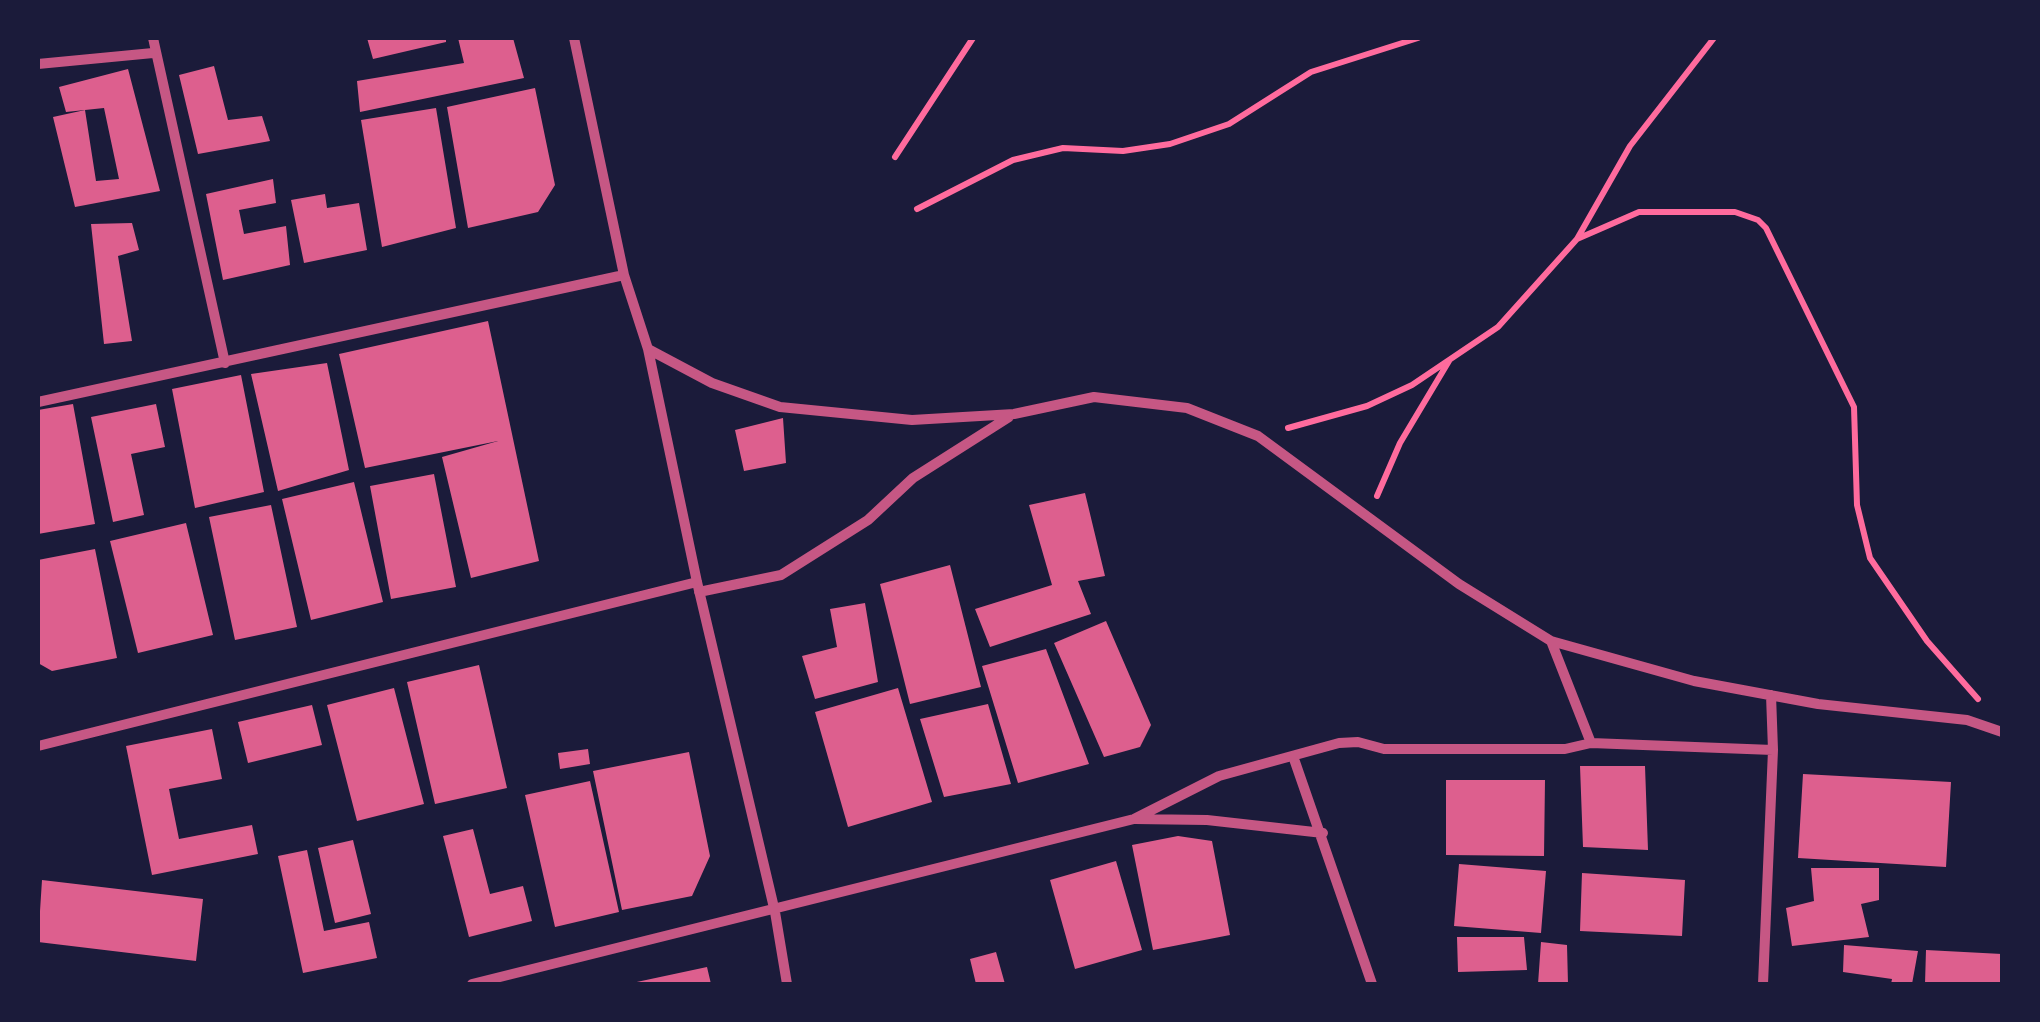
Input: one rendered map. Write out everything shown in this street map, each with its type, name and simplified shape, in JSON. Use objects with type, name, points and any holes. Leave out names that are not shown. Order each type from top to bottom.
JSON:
[{"type":"street","points":[[153,38],[225,363]]},
{"type":"street","points":[[574,38],[624,274],[648,349],[788,984]]},
{"type":"street","points":[[38,64],[154,53]]},
{"type":"street","points":[[38,402],[624,274]]},
{"type":"street","points":[[648,349],[712,383],[780,407],[912,420],[1014,414],[1094,397],[1124,397],[1187,408],[1258,436],[1459,584],[1551,641],[1694,681],[1771,696],[1967,720],[2002,732]]},
{"type":"street","points":[[38,746],[698,587],[781,575],[868,520],[913,478],[1014,414]]},
{"type":"street","points":[[1551,641],[1592,743]]},
{"type":"street","points":[[1763,984],[1774,750],[1771,696]]},
{"type":"street","points":[[472,984],[775,912],[1134,819],[1195,785],[1251,764],[1347,742],[1384,750],[1565,749],[1592,743],[1774,750]]},
{"type":"street","points":[[1293,756],[1323,833],[1372,984]]},
{"type":"street","points":[[1134,819],[1207,820],[1323,833]]},
{"type":"path","points":[[895,157],[973,38]]},
{"type":"path","points":[[917,209],[1013,160],[1064,148],[1123,151],[1170,144],[1229,124],[1311,72],[1418,38]]},
{"type":"path","points":[[1258,436],[1367,406],[1412,385],[1498,327],[1577,239],[1630,146],[1714,38]]},
{"type":"path","points":[[1577,239],[1639,212],[1735,212],[1758,220],[1766,228],[1854,407],[1857,506],[1870,558],[1910,619],[2002,732]]},
{"type":"path","points":[[1368,515],[1400,443],[1450,360]]},
{"type":"building","points":[[367,38],[446,38],[446,42],[373,59]]},
{"type":"building","points":[[458,38],[513,38],[524,78],[360,112],[357,81],[464,63]]},
{"type":"building","points":[[214,66],[228,120],[262,116],[270,141],[198,154],[179,75]]},
{"type":"building","points":[[128,69],[160,191],[75,207],[53,117],[85,110],[66,112],[59,87]],"holes":[[[104,108],[119,179],[96,181],[85,110]]]},
{"type":"building","points":[[535,88],[555,185],[538,212],[468,228],[447,107]]},
{"type":"building","points":[[436,108],[456,228],[382,247],[361,120]]},
{"type":"building","points":[[273,179],[276,203],[239,210],[244,234],[286,226],[290,265],[223,280],[206,194]]},
{"type":"building","points":[[325,194],[327,208],[359,203],[367,250],[304,263],[291,200]]},
{"type":"building","points":[[132,223],[139,250],[118,256],[132,341],[104,344],[91,224]]},
{"type":"building","points":[[488,321],[539,561],[471,578],[442,457],[498,441],[365,468],[339,354]]},
{"type":"building","points":[[327,363],[349,470],[278,491],[251,374]]},
{"type":"building","points":[[241,375],[264,492],[195,508],[172,389]]},
{"type":"building","points":[[73,404],[95,524],[38,534],[38,410]]},
{"type":"building","points":[[156,404],[165,447],[131,454],[144,515],[113,522],[91,417]]},
{"type":"building","points":[[783,418],[786,463],[744,471],[735,430]]},
{"type":"building","points":[[434,474],[456,587],[391,599],[370,486]]},
{"type":"building","points":[[354,482],[383,602],[311,620],[282,499]]},
{"type":"building","points":[[1085,493],[1105,576],[1078,581],[1091,614],[990,647],[975,609],[1052,585],[1029,505]]},
{"type":"building","points":[[271,505],[297,627],[235,640],[209,517]]},
{"type":"building","points":[[186,523],[213,635],[138,653],[110,541]]},
{"type":"building","points":[[95,549],[117,658],[52,671],[38,663],[38,560]]},
{"type":"building","points":[[950,565],[981,687],[910,704],[880,584]]},
{"type":"building","points":[[865,603],[878,682],[815,699],[802,656],[837,647],[830,609]]},
{"type":"building","points":[[1106,621],[1151,725],[1140,747],[1104,757],[1054,643]]},
{"type":"building","points":[[1046,649],[1089,764],[1018,783],[982,666]]},
{"type":"building","points":[[479,665],[507,788],[435,804],[407,682]]},
{"type":"building","points":[[394,688],[424,804],[357,821],[327,705]]},
{"type":"building","points":[[898,688],[932,802],[848,827],[815,712]]},
{"type":"building","points":[[988,704],[1011,784],[944,797],[920,719]]},
{"type":"building","points":[[312,705],[322,745],[248,763],[238,722]]},
{"type":"building","points":[[212,729],[222,779],[169,789],[179,839],[252,825],[258,854],[152,875],[126,746]]},
{"type":"building","points":[[588,749],[590,764],[560,769],[558,753]]},
{"type":"building","points":[[689,752],[710,856],[692,896],[622,910],[593,771]]},
{"type":"building","points":[[1580,766],[1645,766],[1648,850],[1583,847]]},
{"type":"building","points":[[1803,774],[1951,782],[1946,867],[1798,858]]},
{"type":"building","points":[[1446,780],[1545,780],[1544,856],[1446,855]]},
{"type":"building","points":[[590,781],[619,912],[555,927],[525,795]]},
{"type":"building","points":[[473,829],[490,894],[523,886],[532,921],[469,937],[443,836]]},
{"type":"building","points":[[1178,836],[1212,841],[1230,935],[1153,950],[1132,845]]},
{"type":"building","points":[[353,840],[371,914],[335,923],[318,848]]},
{"type":"building","points":[[307,850],[324,931],[369,922],[377,958],[303,973],[278,856]]},
{"type":"building","points":[[1116,861],[1142,950],[1075,969],[1050,880]]},
{"type":"building","points":[[1459,864],[1546,871],[1541,933],[1454,926]]},
{"type":"building","points":[[1811,868],[1879,868],[1879,900],[1861,904],[1869,937],[1792,946],[1786,908],[1814,901]]},
{"type":"building","points":[[1582,873],[1685,880],[1682,936],[1580,931]]},
{"type":"building","points":[[42,880],[203,899],[196,961],[38,942]]},
{"type":"building","points":[[1457,937],[1524,937],[1527,970],[1458,972]]},
{"type":"building","points":[[1541,942],[1567,945],[1568,984],[1538,984]]},
{"type":"building","points":[[1844,945],[1918,951],[1912,984],[1891,984],[1892,979],[1843,972]]},
{"type":"building","points":[[1926,950],[2002,954],[2002,984],[1925,984]]},
{"type":"building","points":[[996,952],[1005,984],[976,984],[970,959]]},
{"type":"building","points":[[707,967],[711,984],[632,983]]}]
